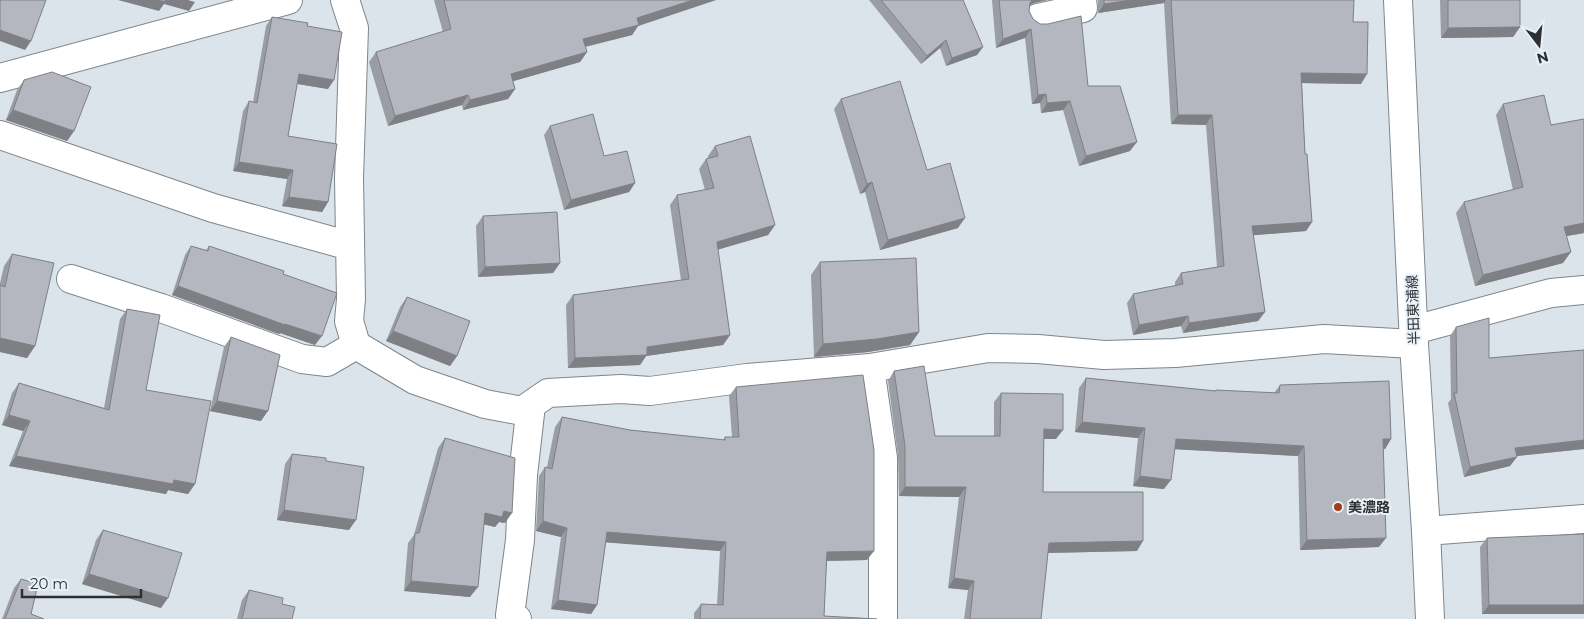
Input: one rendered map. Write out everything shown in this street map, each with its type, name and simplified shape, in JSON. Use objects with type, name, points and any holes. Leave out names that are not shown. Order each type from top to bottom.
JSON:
[{"type":"street","points":[[0,78],[288,0]]},
{"type":"street","points":[[345,0],[354,28],[349,178],[351,299],[349,321],[356,345],[414,380],[485,404],[522,411],[548,392],[621,389],[650,391],[747,378],[870,368],[988,348],[1038,349],[1104,355],[1175,353],[1324,339],[1414,337],[1551,293],[1584,290]]},
{"type":"street","points":[[1038,18],[1083,8],[1082,0]]},
{"type":"street","name":"半田東浦線","points":[[1398,0],[1430,619]]},
{"type":"street","points":[[0,136],[213,208],[350,246]]},
{"type":"street","points":[[71,280],[161,308],[302,359],[326,362],[356,345]]},
{"type":"street","points":[[870,368],[883,458],[883,619]]},
{"type":"street","points":[[517,619],[510,615],[520,540],[523,475],[531,405]]},
{"type":"street","points":[[1426,531],[1584,519]]},
{"type":"building","points":[[0,0],[46,0],[31,41],[0,30]]},
{"type":"building","points":[[444,0],[693,0],[637,18],[639,25],[583,39],[587,52],[511,74],[515,89],[470,100],[468,95],[395,116],[376,52],[451,29]]},
{"type":"building","points":[[881,0],[963,0],[983,47],[952,58],[946,40],[927,56]]},
{"type":"building","points":[[999,0],[1032,0],[1029,11],[1033,19],[1040,24],[1048,24],[1081,16],[1088,86],[1120,86],[1137,142],[1086,156],[1070,101],[1047,103],[1046,94],[1038,95],[1031,29],[1003,39]]},
{"type":"building","points":[[1104,0],[1131,0],[1104,4]]},
{"type":"building","points":[[1171,0],[1354,0],[1353,22],[1368,22],[1367,74],[1301,73],[1305,154],[1307,154],[1312,222],[1252,226],[1265,312],[1189,323],[1188,316],[1139,325],[1133,294],[1183,284],[1181,273],[1224,266],[1212,115],[1178,115]]},
{"type":"building","points":[[1448,0],[1520,0],[1520,27],[1448,28]]},
{"type":"building","points":[[272,17],[308,23],[307,26],[342,32],[334,80],[299,74],[288,136],[337,144],[328,202],[289,197],[293,170],[239,162],[249,101],[257,103]]},
{"type":"building","points":[[52,72],[91,87],[74,131],[13,110],[24,80]]},
{"type":"building","points":[[900,81],[927,170],[950,163],[965,218],[888,240],[872,182],[867,184],[841,99]]},
{"type":"building","points":[[1544,95],[1551,125],[1584,119],[1584,223],[1564,227],[1571,252],[1483,275],[1464,202],[1523,187],[1503,104]]},
{"type":"building","points":[[593,114],[604,156],[627,151],[635,183],[571,200],[550,126]]},
{"type":"building","points":[[750,136],[775,225],[717,242],[730,335],[647,347],[647,355],[575,358],[573,295],[689,279],[677,195],[714,188],[706,159],[718,156],[715,146]]},
{"type":"building","points":[[557,212],[560,263],[485,267],[483,216]]},
{"type":"building","points":[[191,246],[208,251],[209,246],[284,271],[283,274],[337,293],[322,336],[285,325],[178,286]]},
{"type":"building","points":[[12,254],[54,263],[35,346],[0,338],[0,285],[5,287]]},
{"type":"building","points":[[916,258],[919,332],[877,339],[823,344],[820,262]]},
{"type":"building","points":[[407,297],[470,321],[457,356],[393,331]]},
{"type":"building","points":[[127,309],[160,315],[146,390],[211,401],[195,484],[174,480],[173,484],[16,456],[30,421],[9,415],[19,383],[109,410]]},
{"type":"building","points":[[1489,318],[1489,358],[1584,350],[1584,440],[1515,448],[1517,457],[1470,467],[1454,393],[1457,393],[1456,327]]},
{"type":"building","points":[[231,337],[280,355],[268,411],[217,401]]},
{"type":"building","points":[[924,366],[935,436],[1000,436],[1001,393],[1063,394],[1063,430],[1044,429],[1043,492],[1143,492],[1143,541],[1049,543],[1041,619],[970,619],[974,581],[954,578],[966,487],[905,487],[905,446],[894,371]]},
{"type":"building","points":[[863,375],[874,450],[874,551],[827,552],[824,616],[877,619],[700,619],[701,604],[723,605],[726,542],[607,532],[597,605],[558,600],[567,528],[543,521],[545,467],[552,469],[562,417],[630,430],[725,440],[725,437],[739,437],[736,387]]},
{"type":"building","points":[[1086,378],[1216,391],[1279,393],[1280,385],[1389,381],[1391,439],[1383,439],[1386,538],[1307,540],[1304,446],[1176,439],[1171,480],[1140,476],[1145,428],[1082,422]]},
{"type":"building","points":[[445,438],[515,458],[512,513],[504,511],[502,517],[485,513],[478,587],[411,581],[415,533],[419,533]]},
{"type":"building","points":[[292,454],[326,458],[326,461],[364,467],[356,520],[284,510]]},
{"type":"building","points":[[103,530],[182,553],[168,598],[89,574]]},
{"type":"building","points":[[1584,534],[1584,605],[1489,605],[1487,538]]},
{"type":"building","points":[[21,579],[38,584],[31,614],[44,619],[5,619]]},
{"type":"building","points":[[249,590],[283,598],[282,604],[295,607],[292,619],[242,619]]},
{"type":"place","name":"美濃路","points":[[1338,507]]}]
